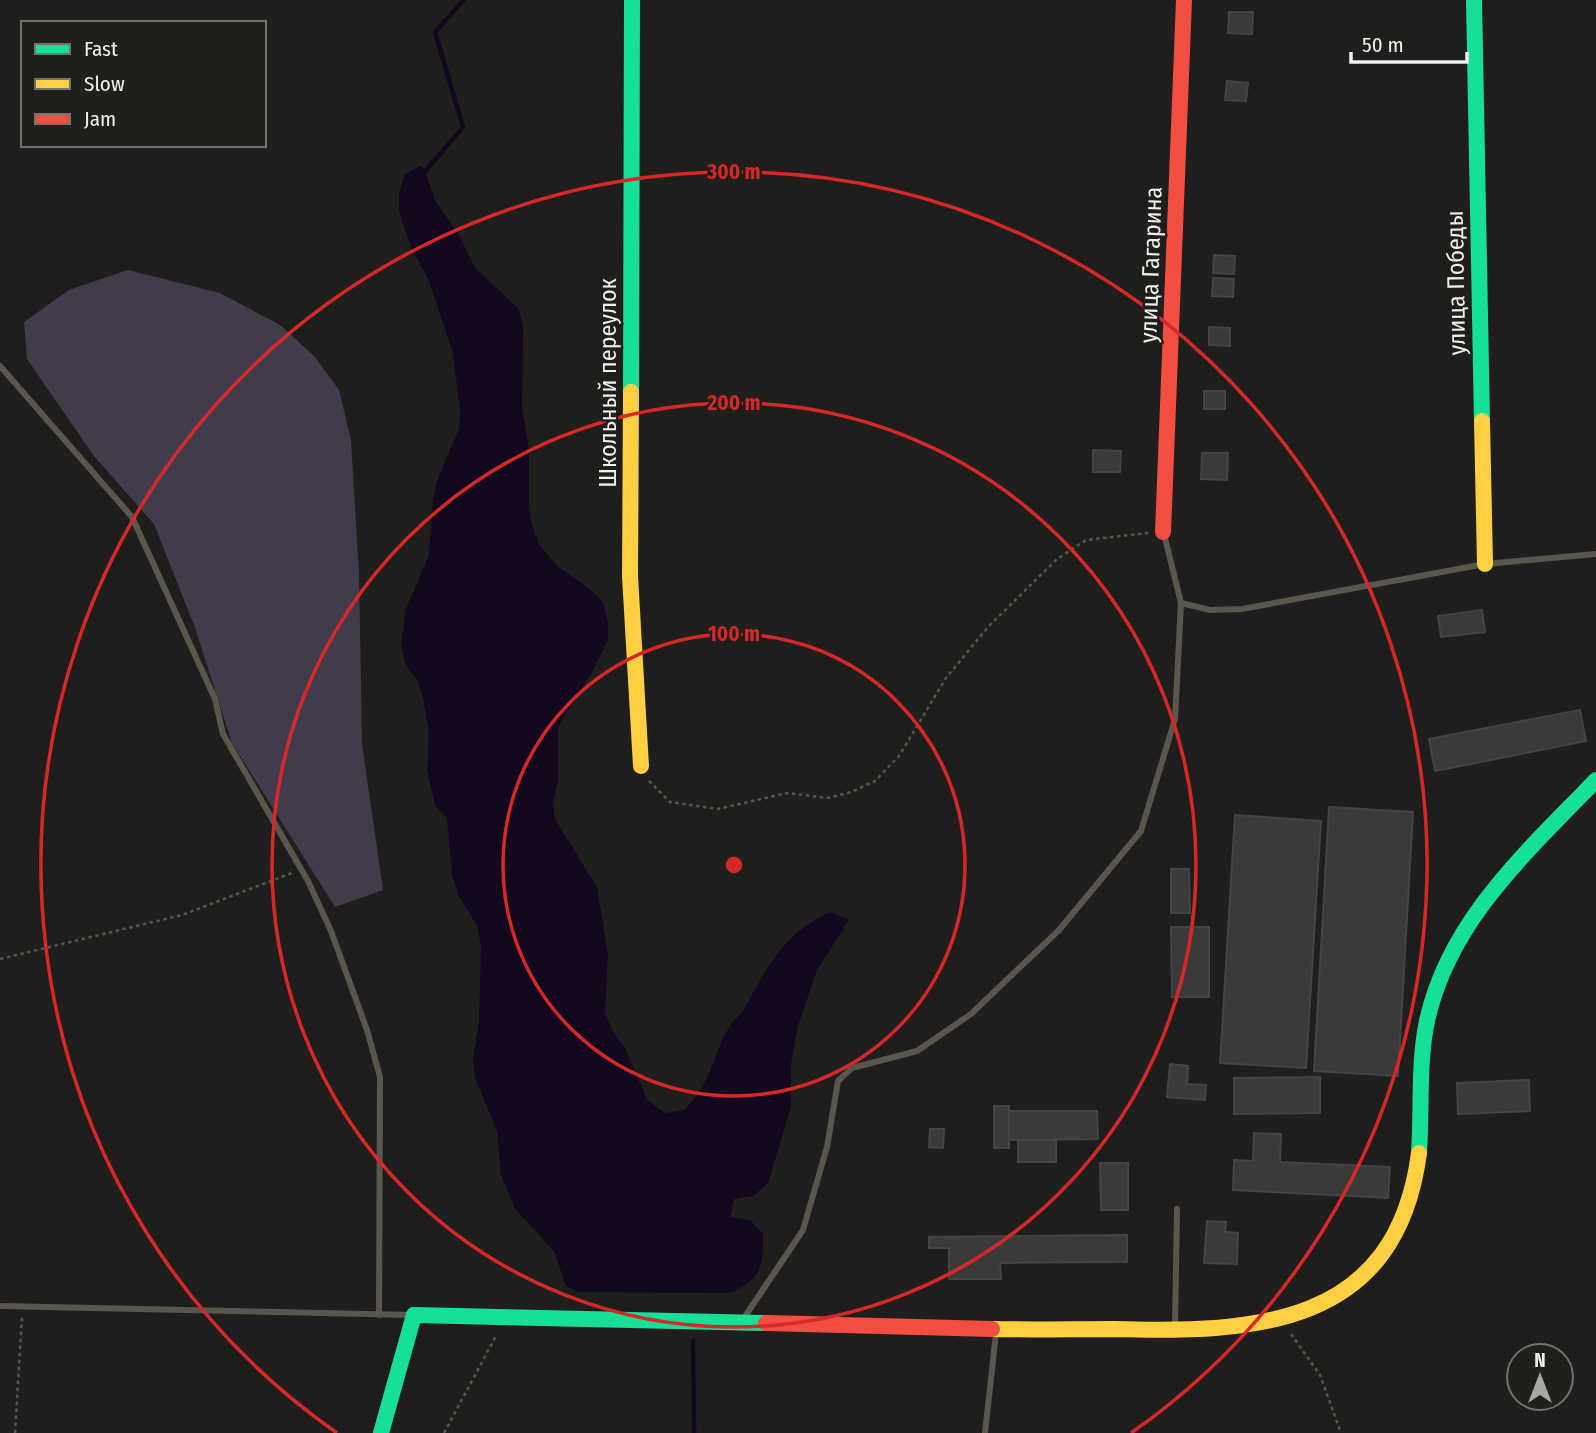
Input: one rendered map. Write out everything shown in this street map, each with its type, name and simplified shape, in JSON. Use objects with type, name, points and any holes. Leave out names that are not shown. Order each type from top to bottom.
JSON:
[{"type":"street","name":"Школьный переулок","points":[[632,0],[630,576],[641,766]]},
{"type":"street","name":"улица Гагарина","points":[[1163,532],[1184,0]]},
{"type":"street","name":"улица Победы","points":[[1474,0],[1485,564]]},
{"type":"street","points":[[381,1433],[414,1315],[996,1331],[1175,1328],[1249,1326],[1280,1321],[1343,1294],[1383,1255],[1402,1224],[1411,1196],[1418,1153],[1427,1021],[1444,964],[1454,943],[1487,897],[1596,780]]},
{"type":"lane","points":[[0,366],[132,517],[215,699],[223,734],[302,872],[331,931],[367,1030],[380,1077],[379,1315]]},
{"type":"lane","points":[[741,1322],[803,1230],[827,1147],[838,1082],[843,1074],[852,1068],[917,1051],[971,1014],[1059,930],[1141,831],[1175,719],[1181,603],[1163,532]]},
{"type":"lane","points":[[1181,603],[1210,610],[1242,609],[1485,564],[1596,554]]},
{"type":"lane","points":[[1175,1328],[1177,1209]]},
{"type":"lane","points":[[0,1306],[414,1315]]},
{"type":"lane","points":[[985,1433],[996,1331]]},
{"type":"path","points":[[641,766],[652,786],[670,802],[693,807],[718,809],[787,793],[828,798],[851,792],[874,781],[899,755],[946,678],[988,626],[1057,559],[1086,540],[1163,532]]},
{"type":"path","points":[[0,959],[182,915],[291,873],[302,872]]},
{"type":"path","points":[[15,1433],[22,1307]]},
{"type":"path","points":[[444,1433],[506,1317]]},
{"type":"path","points":[[1280,1321],[1320,1374],[1341,1433]]},
{"type":"shaded area","points":[[422,165],[436,202],[458,233],[475,268],[519,309],[523,327],[522,407],[529,449],[529,507],[532,526],[539,544],[557,566],[590,589],[603,603],[608,622],[608,640],[591,674],[558,727],[558,782],[553,801],[555,819],[597,887],[608,954],[605,1013],[613,1032],[625,1048],[647,1100],[665,1113],[684,1110],[701,1089],[730,1026],[789,940],[801,929],[831,912],[849,920],[817,970],[798,1026],[791,1064],[791,1107],[768,1183],[753,1196],[734,1199],[730,1217],[750,1220],[763,1234],[763,1246],[761,1264],[754,1277],[729,1293],[579,1292],[566,1286],[554,1251],[516,1210],[501,1175],[497,1131],[475,1077],[473,1059],[479,1022],[481,945],[477,926],[458,894],[452,875],[447,819],[435,805],[427,771],[429,734],[423,697],[417,680],[406,665],[401,646],[406,608],[429,556],[437,481],[459,429],[460,410],[453,353],[429,281],[411,247],[399,211],[399,193],[405,174]]},
{"type":"shaded area","points":[[128,270],[220,293],[280,325],[315,357],[339,390],[351,440],[359,572],[362,744],[383,890],[335,907],[232,743],[194,625],[154,524],[94,456],[27,359],[24,322],[69,290]]},
{"type":"building","points":[[1229,12],[1253,12],[1252,34],[1228,33]]},
{"type":"building","points":[[1227,81],[1248,83],[1246,101],[1225,100]]},
{"type":"building","points":[[1214,255],[1235,256],[1234,274],[1213,273]]},
{"type":"building","points":[[1213,278],[1234,279],[1233,297],[1212,296]]},
{"type":"building","points":[[1209,327],[1230,328],[1230,346],[1209,345]]},
{"type":"building","points":[[1204,391],[1225,391],[1225,409],[1204,409]]},
{"type":"building","points":[[1093,450],[1121,451],[1120,472],[1093,472]]},
{"type":"building","points":[[1202,453],[1228,453],[1227,480],[1201,479]]},
{"type":"building","points":[[1482,610],[1485,632],[1441,637],[1438,616]]},
{"type":"building","points":[[1580,710],[1586,741],[1435,771],[1429,739]]},
{"type":"building","points":[[1329,807],[1413,812],[1398,1076],[1314,1071]]},
{"type":"building","points":[[1235,815],[1321,821],[1306,1068],[1220,1063]]},
{"type":"building","points":[[1171,869],[1189,869],[1190,913],[1171,913]]},
{"type":"building","points":[[1171,927],[1209,927],[1209,997],[1172,997]]},
{"type":"building","points":[[1170,1064],[1188,1066],[1187,1084],[1206,1085],[1205,1100],[1167,1097]]},
{"type":"building","points":[[1320,1077],[1320,1113],[1234,1114],[1234,1078]]},
{"type":"building","points":[[1529,1080],[1530,1111],[1458,1114],[1457,1083]]},
{"type":"building","points":[[994,1106],[1009,1106],[1009,1148],[994,1148]]},
{"type":"building","points":[[1009,1111],[1097,1111],[1098,1139],[1009,1140]]},
{"type":"building","points":[[930,1129],[944,1129],[943,1148],[929,1147]]},
{"type":"building","points":[[1254,1133],[1281,1134],[1280,1162],[1390,1167],[1388,1198],[1233,1190],[1234,1160],[1253,1161]]},
{"type":"building","points":[[1018,1140],[1056,1140],[1056,1162],[1018,1162]]},
{"type":"building","points":[[1100,1163],[1128,1163],[1128,1210],[1101,1210]]},
{"type":"building","points":[[1207,1221],[1226,1222],[1225,1232],[1238,1233],[1237,1264],[1204,1263]]},
{"type":"building","points":[[1127,1235],[1127,1262],[1000,1263],[1001,1279],[949,1279],[949,1248],[929,1248],[929,1237]]},
{"type":"waterway","points":[[422,175],[463,127],[435,32],[464,0]]},
{"type":"waterway","points":[[693,1341],[694,1433]]},
{"type":"traffic: fast","points":[[631,392],[632,0]]},
{"type":"traffic: fast","points":[[1474,0],[1482,421]]},
{"type":"traffic: fast","points":[[1419,1153],[1424,1037],[1438,985],[1453,951],[1494,889],[1596,780]]},
{"type":"traffic: fast","points":[[381,1433],[414,1315],[766,1323]]},
{"type":"traffic: slow","points":[[631,392],[630,576],[641,766]]},
{"type":"traffic: slow","points":[[1482,421],[1485,564]]},
{"type":"traffic: slow","points":[[992,1329],[1218,1328],[1267,1321],[1311,1308],[1350,1286],[1382,1254],[1405,1211],[1419,1153]]},
{"type":"traffic: jam","points":[[1163,532],[1184,0]]},
{"type":"traffic: jam","points":[[766,1323],[992,1329]]}]
